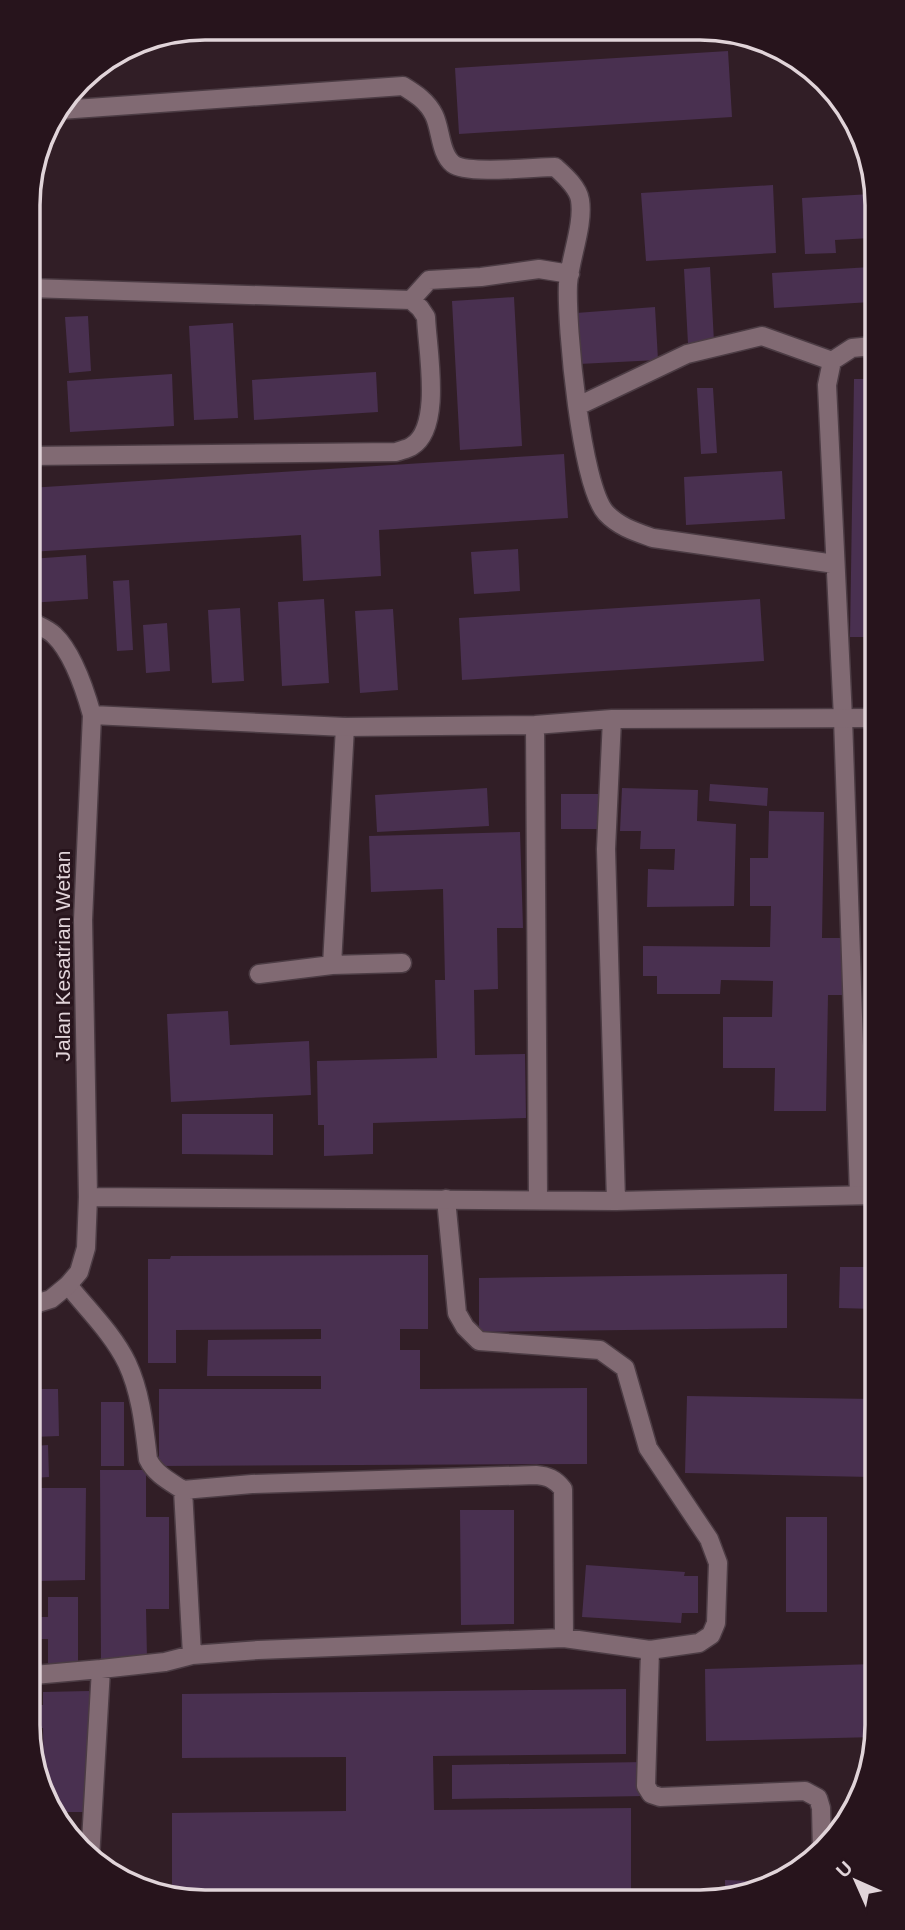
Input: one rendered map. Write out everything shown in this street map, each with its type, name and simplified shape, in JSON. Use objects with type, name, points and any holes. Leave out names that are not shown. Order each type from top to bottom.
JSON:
[{"type":"street","points":[[71,109],[403,86],[425,101],[434,116],[447,157],[453,164],[474,170],[555,167],[569,180],[580,198],[568,283],[570,352],[591,484],[605,513],[628,529],[653,538],[835,565]]},
{"type":"street","points":[[411,300],[429,280],[481,277],[539,269],[570,274]]},
{"type":"street","points":[[41,288],[411,300],[426,317],[431,411],[423,435],[413,445],[396,452],[41,456]]},
{"type":"street","points":[[578,406],[687,354],[762,336],[832,361]]},
{"type":"street","points":[[864,1141],[827,385],[832,361],[852,348],[865,347]]},
{"type":"street","points":[[41,627],[54,634],[72,661],[92,715],[345,727],[535,725],[612,719],[865,718]]},
{"type":"street","name":"Jalan Kesatrian Wetan","points":[[68,1285],[79,1272],[86,1248],[88,1197],[83,920],[92,715]]},
{"type":"street","points":[[612,719],[606,849],[616,1200]]},
{"type":"street","points":[[535,725],[538,1198]]},
{"type":"street","points":[[332,965],[345,727]]},
{"type":"street","points":[[259,974],[332,965],[402,963]]},
{"type":"street","points":[[88,1197],[616,1200],[864,1195]]},
{"type":"street","points":[[40,1674],[165,1662],[192,1654],[272,1649],[564,1638],[650,1650],[699,1643],[711,1635],[716,1623],[718,1563],[715,1551],[686,1501],[648,1448],[625,1368],[600,1350],[480,1341],[466,1327],[457,1312],[446,1199]]},
{"type":"street","points":[[40,1302],[51,1299],[68,1285],[114,1341],[135,1381],[151,1465],[183,1490],[279,1483],[548,1476],[563,1489],[564,1638]]},
{"type":"street","points":[[183,1490],[192,1654]]},
{"type":"street","points":[[650,1650],[646,1786],[652,1794],[660,1797],[806,1791],[818,1798],[822,1835]]},
{"type":"street","points":[[87,1839],[101,1669]]},
{"type":"building","points":[[728,51],[732,117],[459,134],[455,68]]},
{"type":"building","points":[[773,185],[776,253],[646,261],[641,193]]},
{"type":"building","points":[[864,194],[865,238],[835,240],[836,253],[805,254],[802,198]]},
{"type":"building","points":[[710,267],[714,342],[688,344],[684,269]]},
{"type":"building","points":[[865,267],[865,302],[774,308],[772,273]]},
{"type":"building","points":[[514,297],[522,446],[460,450],[452,301]]},
{"type":"building","points":[[655,307],[658,360],[579,364],[576,313]]},
{"type":"building","points":[[88,316],[91,371],[69,373],[65,317]]},
{"type":"building","points":[[233,323],[238,418],[194,420],[189,326]]},
{"type":"building","points":[[376,372],[378,412],[254,420],[252,380]]},
{"type":"building","points":[[172,374],[174,426],[70,432],[67,381]]},
{"type":"building","points":[[854,379],[865,379],[865,637],[850,637]]},
{"type":"building","points":[[697,388],[713,388],[717,453],[701,454]]},
{"type":"building","points":[[564,454],[568,518],[379,530],[381,576],[303,581],[301,535],[41,551],[41,487]]},
{"type":"building","points":[[782,471],[785,519],[686,525],[684,477]]},
{"type":"building","points":[[518,549],[520,591],[474,594],[471,552]]},
{"type":"building","points":[[86,555],[88,599],[41,602],[41,558]]},
{"type":"building","points":[[129,580],[133,650],[117,651],[113,581]]},
{"type":"building","points":[[324,599],[329,683],[282,686],[278,602]]},
{"type":"building","points":[[760,599],[764,661],[462,680],[459,618]]},
{"type":"building","points":[[240,608],[244,681],[212,683],[208,610]]},
{"type":"building","points":[[393,609],[398,690],[360,693],[355,611]]},
{"type":"building","points":[[167,623],[170,671],[146,673],[143,625]]},
{"type":"building","points":[[710,784],[768,788],[767,806],[709,801]]},
{"type":"building","points":[[487,788],[489,826],[377,832],[375,795]]},
{"type":"building","points":[[622,788],[698,790],[697,821],[736,824],[734,906],[647,907],[648,869],[674,870],[675,849],[640,849],[641,831],[620,831]]},
{"type":"building","points":[[561,794],[600,794],[599,829],[561,829]]},
{"type":"building","points":[[769,811],[824,812],[822,938],[844,938],[843,995],[828,995],[826,1111],[774,1111],[775,1068],[723,1068],[723,1017],[772,1017],[773,981],[721,980],[720,994],[657,994],[657,976],[643,976],[643,946],[770,947],[771,906],[750,906],[750,858],[768,858]]},
{"type":"building","points":[[520,832],[523,928],[497,928],[498,989],[474,990],[475,1055],[525,1054],[526,1118],[373,1123],[373,1154],[324,1156],[324,1125],[318,1125],[317,1061],[437,1058],[435,980],[445,980],[443,889],[371,892],[369,836]]},
{"type":"building","points":[[228,1011],[230,1045],[309,1041],[311,1095],[171,1102],[167,1014]]},
{"type":"building","points":[[182,1114],[273,1114],[273,1155],[182,1154]]},
{"type":"building","points":[[428,1255],[428,1329],[400,1329],[400,1350],[420,1350],[420,1389],[587,1388],[587,1464],[159,1466],[159,1389],[321,1389],[321,1376],[207,1376],[208,1340],[321,1339],[321,1329],[176,1330],[176,1363],[148,1363],[148,1259],[170,1259],[171,1256]]},
{"type":"building","points":[[840,1267],[864,1267],[864,1309],[839,1308]]},
{"type":"building","points":[[787,1274],[787,1328],[479,1332],[479,1278]]},
{"type":"building","points":[[40,1389],[58,1389],[59,1436],[40,1437]]},
{"type":"building","points":[[687,1396],[864,1399],[864,1477],[685,1473]]},
{"type":"building","points":[[101,1402],[124,1402],[124,1466],[101,1466]]},
{"type":"building","points":[[48,1445],[49,1477],[40,1478],[40,1446]]},
{"type":"building","points":[[100,1470],[146,1470],[146,1517],[169,1517],[169,1609],[146,1609],[147,1659],[101,1659]]},
{"type":"building","points":[[40,1488],[86,1488],[85,1580],[40,1581]]},
{"type":"building","points":[[460,1510],[514,1510],[514,1624],[461,1625]]},
{"type":"building","points":[[786,1517],[827,1517],[827,1612],[786,1612]]},
{"type":"building","points":[[586,1565],[685,1572],[684,1576],[698,1576],[698,1613],[682,1613],[681,1623],[582,1617]]},
{"type":"building","points":[[48,1597],[78,1597],[78,1663],[48,1663],[48,1639],[40,1639],[40,1617],[48,1617]]},
{"type":"building","points":[[864,1664],[864,1737],[706,1741],[705,1669]]},
{"type":"building","points":[[626,1689],[626,1754],[433,1756],[434,1810],[631,1808],[631,1890],[205,1890],[172,1887],[172,1813],[346,1811],[346,1757],[182,1758],[182,1694]]},
{"type":"building","points":[[89,1691],[90,1812],[65,1812],[53,1788],[46,1768],[43,1728],[40,1728],[43,1692]]},
{"type":"building","points":[[645,1762],[645,1796],[452,1799],[452,1765]]},
{"type":"building","points":[[725,1880],[753,1881],[743,1884],[725,1887]]}]
